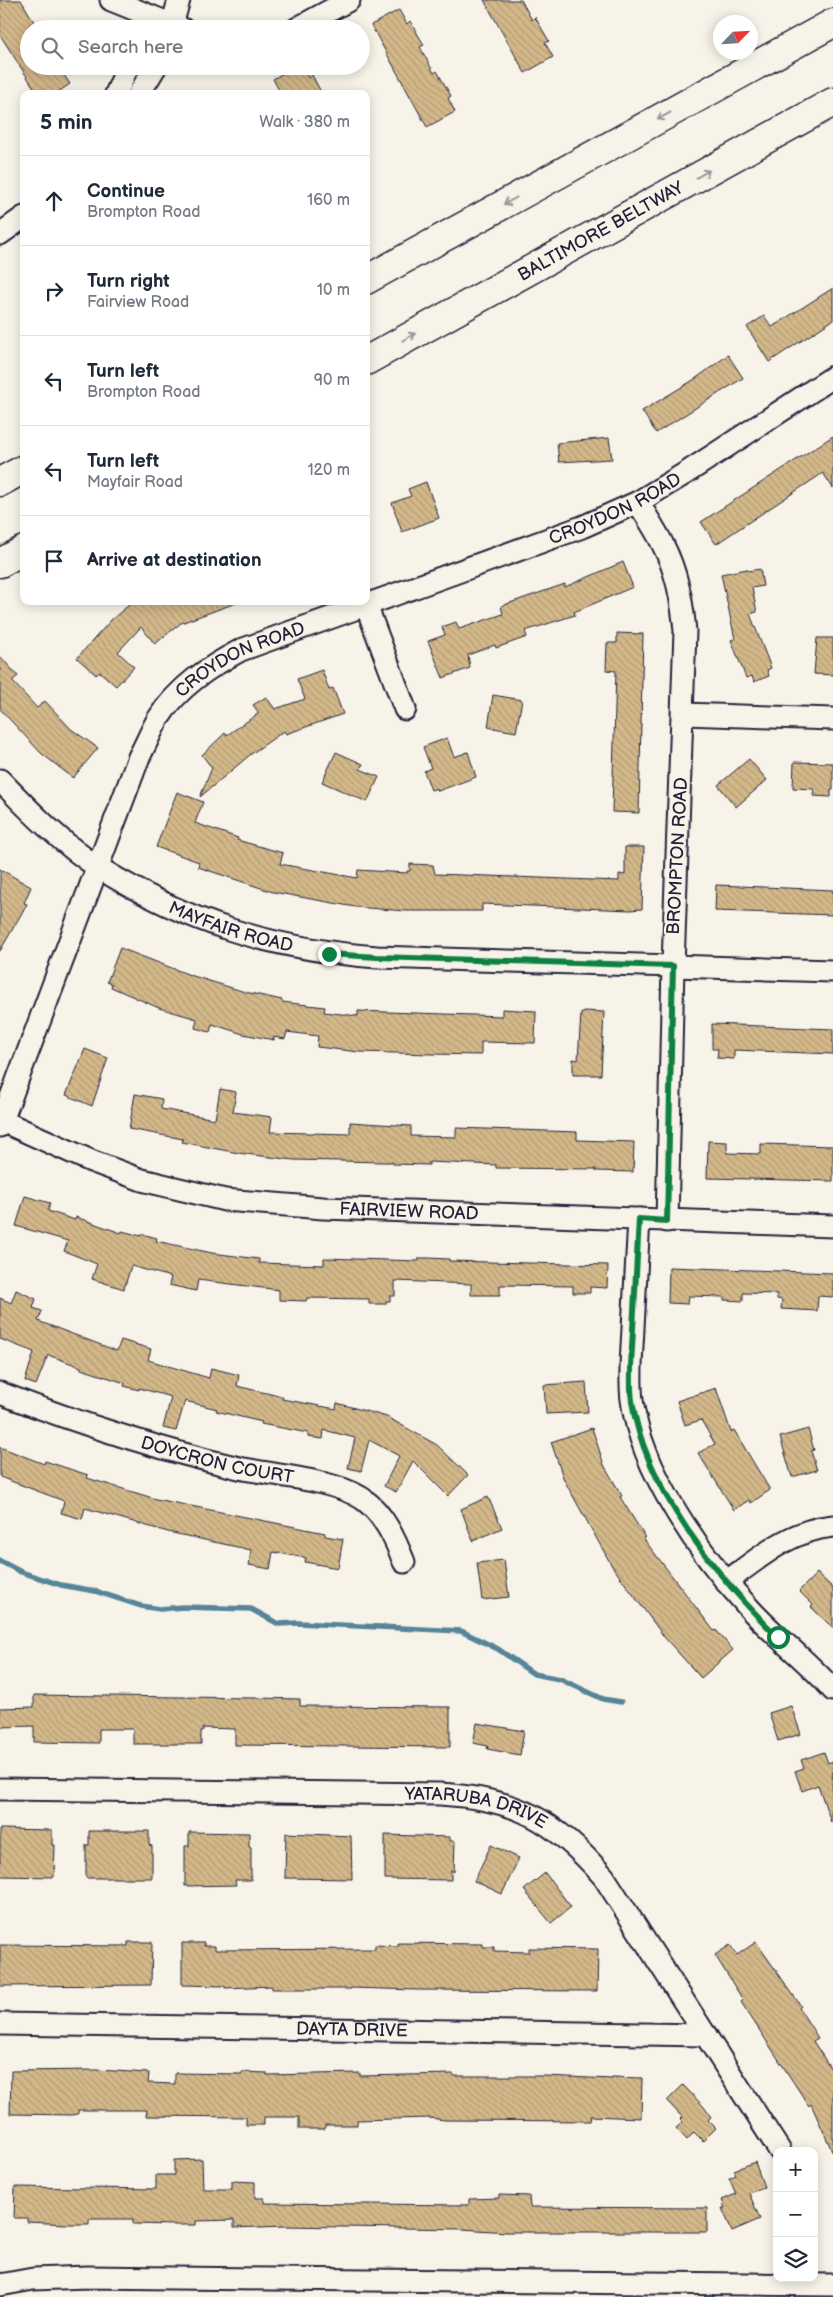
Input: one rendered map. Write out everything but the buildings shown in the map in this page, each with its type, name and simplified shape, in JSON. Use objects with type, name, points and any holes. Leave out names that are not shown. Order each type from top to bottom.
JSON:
[{"type":"highway","points":[[707,92],[833,13]]},
{"type":"highway","points":[[370,278],[833,23]]},
{"type":"highway","name":"BALTIMORE BELTWAY","points":[[370,359],[833,102]]},
{"type":"highway","points":[[0,482],[20,471]]},
{"type":"highway","points":[[0,563],[20,552]]},
{"type":"street","points":[[110,0],[157,20]]},
{"type":"street","points":[[176,20],[180,0]]},
{"type":"street","points":[[312,20],[349,0]]},
{"type":"street","points":[[118,90],[124,75]]},
{"type":"street","points":[[141,90],[151,75]]},
{"type":"street","points":[[0,234],[20,220]]},
{"type":"street","name":"CROYDON ROAD","points":[[370,604],[582,527],[638,502],[833,377]]},
{"type":"street","name":"BROMPTON ROAD","points":[[638,502],[663,545],[674,570],[682,600],[686,631],[673,966],[667,1221]]},
{"type":"street","points":[[366,605],[405,709]]},
{"type":"street","name":"CROYDON ROAD","points":[[1,1122],[139,757],[159,718],[182,690],[208,668],[241,650],[366,605]]},
{"type":"street","points":[[684,714],[833,720]]},
{"type":"street","name":"MAYFAIR ROAD","points":[[0,780],[37,818],[98,867],[170,906],[214,925],[279,944],[329,954],[377,957],[833,971]]},
{"type":"street","name":"FAIRVIEW ROAD","points":[[1,1122],[142,1180],[225,1200],[322,1208],[833,1226]]},
{"type":"street","points":[[639,1219],[631,1372],[632,1400],[638,1430],[648,1459],[670,1500],[726,1582],[751,1610],[818,1673],[833,1690]]},
{"type":"street","name":"DOYCRON COURT","points":[[0,1393],[54,1414],[166,1448],[239,1468],[338,1488],[363,1499],[381,1517],[395,1539],[404,1562]]},
{"type":"street","points":[[726,1582],[794,1535],[817,1527],[833,1526]]},
{"type":"street","name":"YATARUBA DRIVE","points":[[0,1789],[440,1794],[467,1796],[498,1802],[526,1812],[557,1830],[580,1850],[604,1877],[777,2147]]},
{"type":"street","name":"DAYTA DRIVE","points":[[0,2024],[706,2035]]},
{"type":"street","points":[[0,2285],[33,2279],[87,2277],[799,2287],[833,2285]]},
{"type":"waterway","points":[[0,1561],[21,1572],[61,1585],[95,1591],[141,1606],[160,1609],[183,1607],[251,1609],[279,1624],[298,1623],[461,1631],[498,1649],[534,1674],[560,1679],[603,1699],[621,1702]]},
{"type":"route","points":[[329,954],[673,966],[667,1221],[639,1219],[631,1372],[632,1400],[638,1430],[648,1459],[670,1500],[697,1543],[726,1582],[778,1637]]}]
